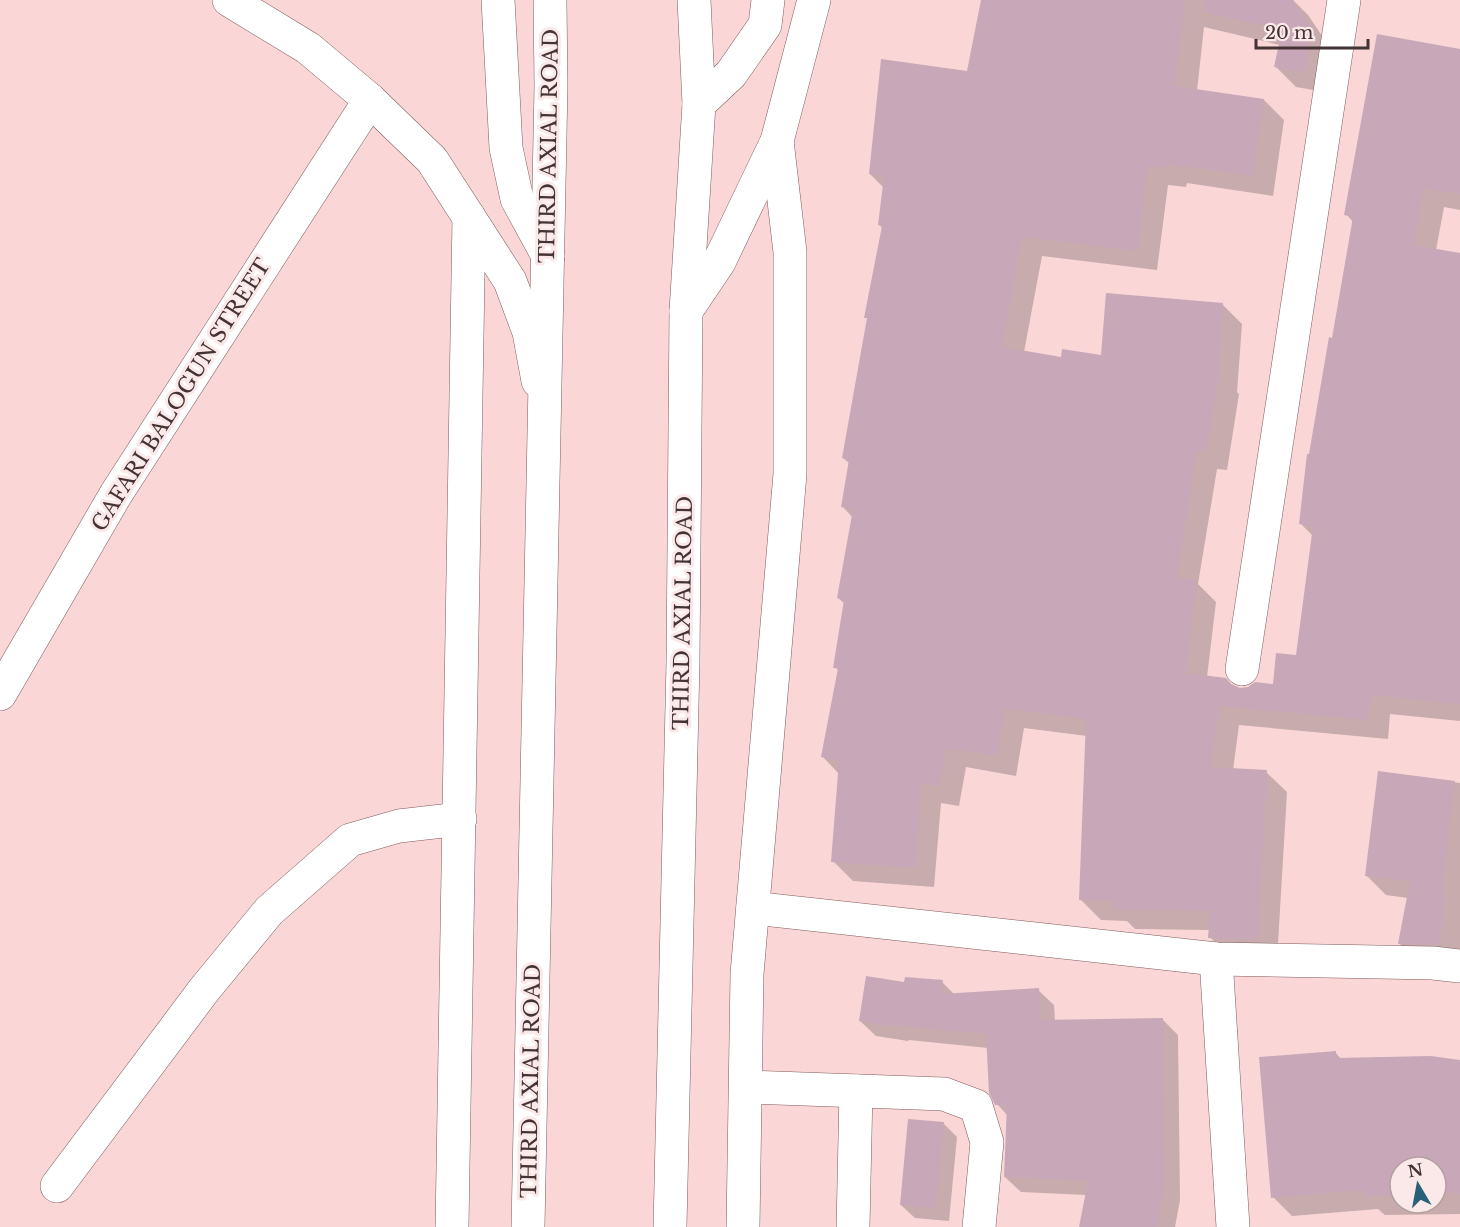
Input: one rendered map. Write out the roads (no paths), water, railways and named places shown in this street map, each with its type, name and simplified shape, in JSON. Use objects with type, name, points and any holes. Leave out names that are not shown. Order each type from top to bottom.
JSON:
[{"type":"main road","points":[[229,0],[308,48],[370,100],[432,160],[510,281],[529,332],[544,415]]},
{"type":"main road","points":[[498,0],[506,148],[517,199],[548,256]]},
{"type":"main road","name":"THIRD AXIAL ROAD","points":[[528,1227],[548,256],[550,0]]},
{"type":"main road","name":"THIRD AXIAL ROAD","points":[[670,1227],[683,662],[686,311],[699,104],[694,0]]},
{"type":"main road","points":[[699,104],[731,74],[765,25],[768,0]]},
{"type":"main road","points":[[686,311],[719,262],[777,141],[814,0]]},
{"type":"main road","points":[[1242,669],[1344,0]]},
{"type":"main road","name":"GAFARI BALOGUN STREET","points":[[0,694],[116,494],[370,100]]},
{"type":"main road","points":[[743,1227],[747,974],[790,474],[790,252],[777,141]]},
{"type":"main road","points":[[452,1227],[469,217]]},
{"type":"main road","points":[[57,1186],[204,990],[269,910],[350,840],[399,826],[460,819]]},
{"type":"main road","points":[[753,909],[1216,959],[1433,963],[1460,966]]},
{"type":"main road","points":[[1216,959],[1233,1227]]},
{"type":"main road","points":[[746,1087],[945,1095],[976,1106],[987,1142],[979,1227]]},
{"type":"main road","points":[[853,1227],[856,1091]]}]
